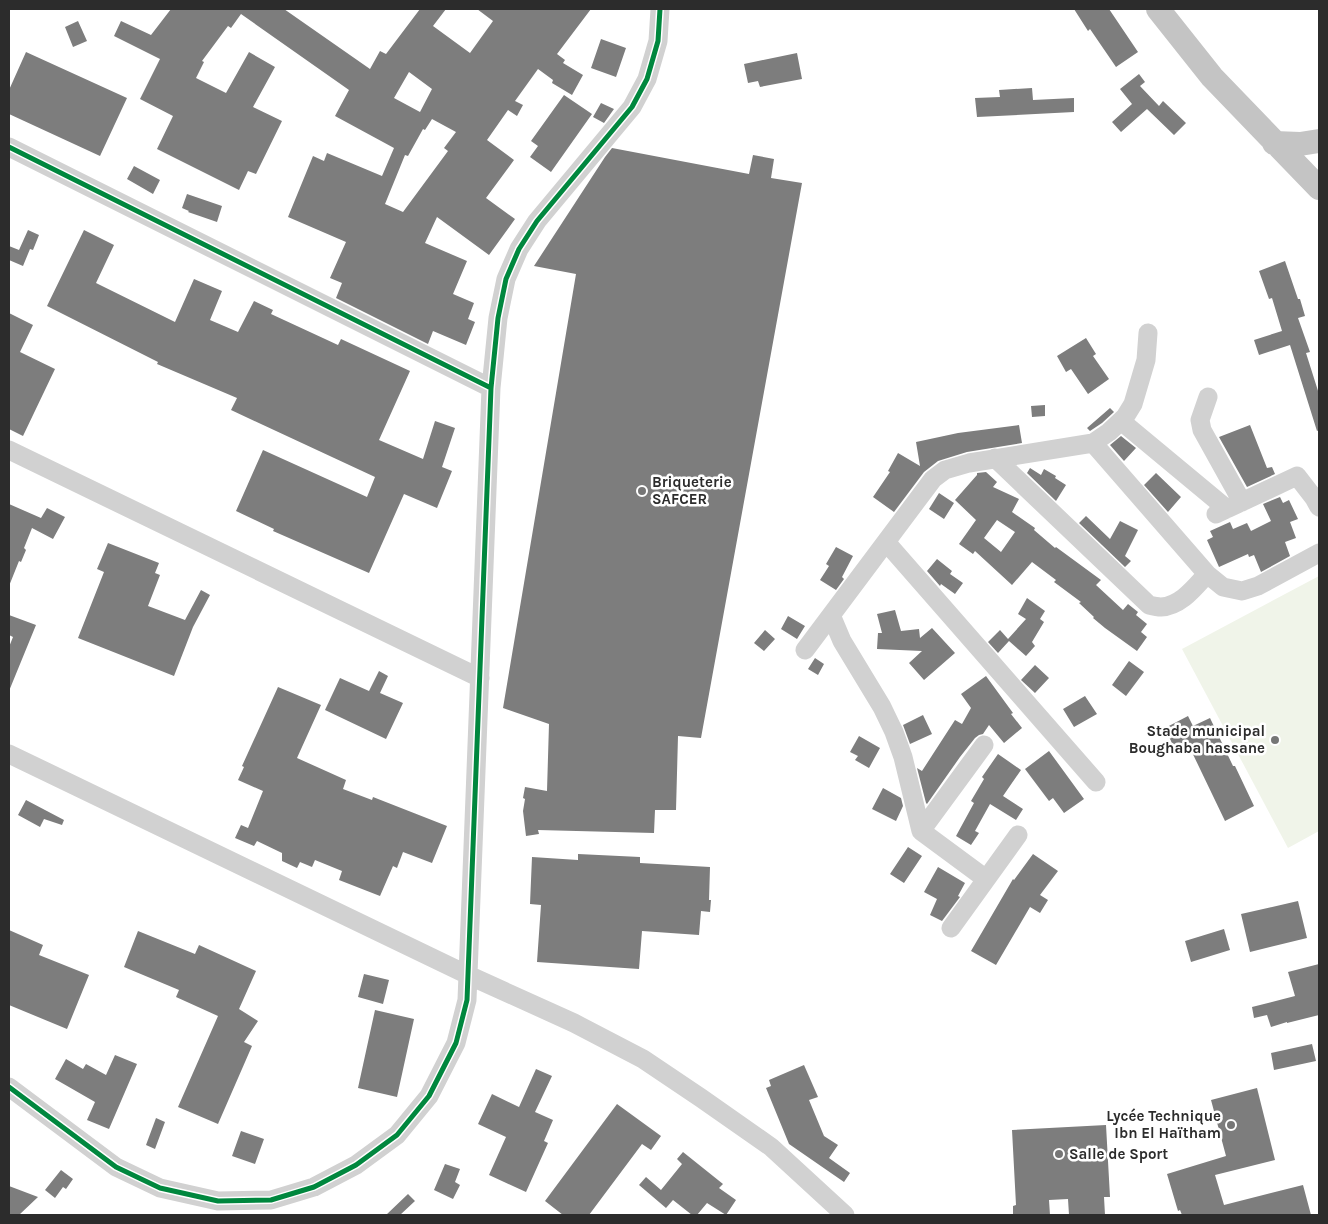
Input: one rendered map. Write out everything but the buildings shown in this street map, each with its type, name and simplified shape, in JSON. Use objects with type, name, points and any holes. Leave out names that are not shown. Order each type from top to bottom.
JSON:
[{"type":"main road","points":[[1158,9],[1212,77],[1317,187]]},
{"type":"main road","points":[[1274,142],[1300,144],[1319,141]]},
{"type":"street","points":[[9,1087],[116,1167],[160,1188],[218,1202],[271,1200],[314,1187],[356,1165],[397,1135],[429,1096],[456,1043],[467,1000],[491,388],[498,318],[506,280],[519,249],[537,221],[632,107],[647,79],[658,41],[660,9]]},
{"type":"street","points":[[9,147],[491,388]]},
{"type":"street","points":[[804,650],[933,479],[945,470],[996,458],[1093,443],[1125,418],[1133,404],[1146,360],[1148,333]]},
{"type":"street","points":[[1208,397],[1200,420],[1228,509]]},
{"type":"street","points":[[1121,420],[1228,509]]},
{"type":"street","points":[[1093,443],[1207,574],[1223,587],[1242,591],[1258,586],[1319,553]]},
{"type":"street","points":[[9,450],[480,678]]},
{"type":"street","points":[[996,458],[1149,605],[1160,607],[1174,604],[1186,596],[1207,574]]},
{"type":"street","points":[[1228,509],[1297,476],[1319,507]]},
{"type":"street","points":[[886,542],[1096,782]]},
{"type":"street","points":[[831,615],[842,641],[882,707],[894,732],[903,757],[921,831],[986,879]]},
{"type":"street","points":[[921,831],[984,745]]},
{"type":"street","points":[[9,754],[574,1024],[643,1059],[771,1147],[845,1215]]},
{"type":"street","points":[[951,928],[1018,835]]},
{"type":"shaded area","name":"Stade municipal Boughaba hassane","points":[[1319,576],[1319,831],[1288,848],[1182,649]]},
{"type":"cycle path","points":[[9,1087],[116,1167],[160,1188],[218,1201],[271,1200],[314,1187],[356,1165],[397,1135],[429,1096],[456,1043],[467,1000],[491,388],[498,318],[506,279],[519,249],[537,221],[632,107],[647,79],[658,41],[660,9]]},
{"type":"cycle path","points":[[9,147],[491,388]]},
{"type":"place","name":"Briqueterie SAFCER","points":[[642,491]]},
{"type":"place","name":"Stade municipal Boughaba hassane","points":[[1275,740]]},
{"type":"place","name":"Lycée Technique Ibn El Haïtham","points":[[1231,1125]]},
{"type":"place","name":"Salle de Sport","points":[[1059,1154]]}]
